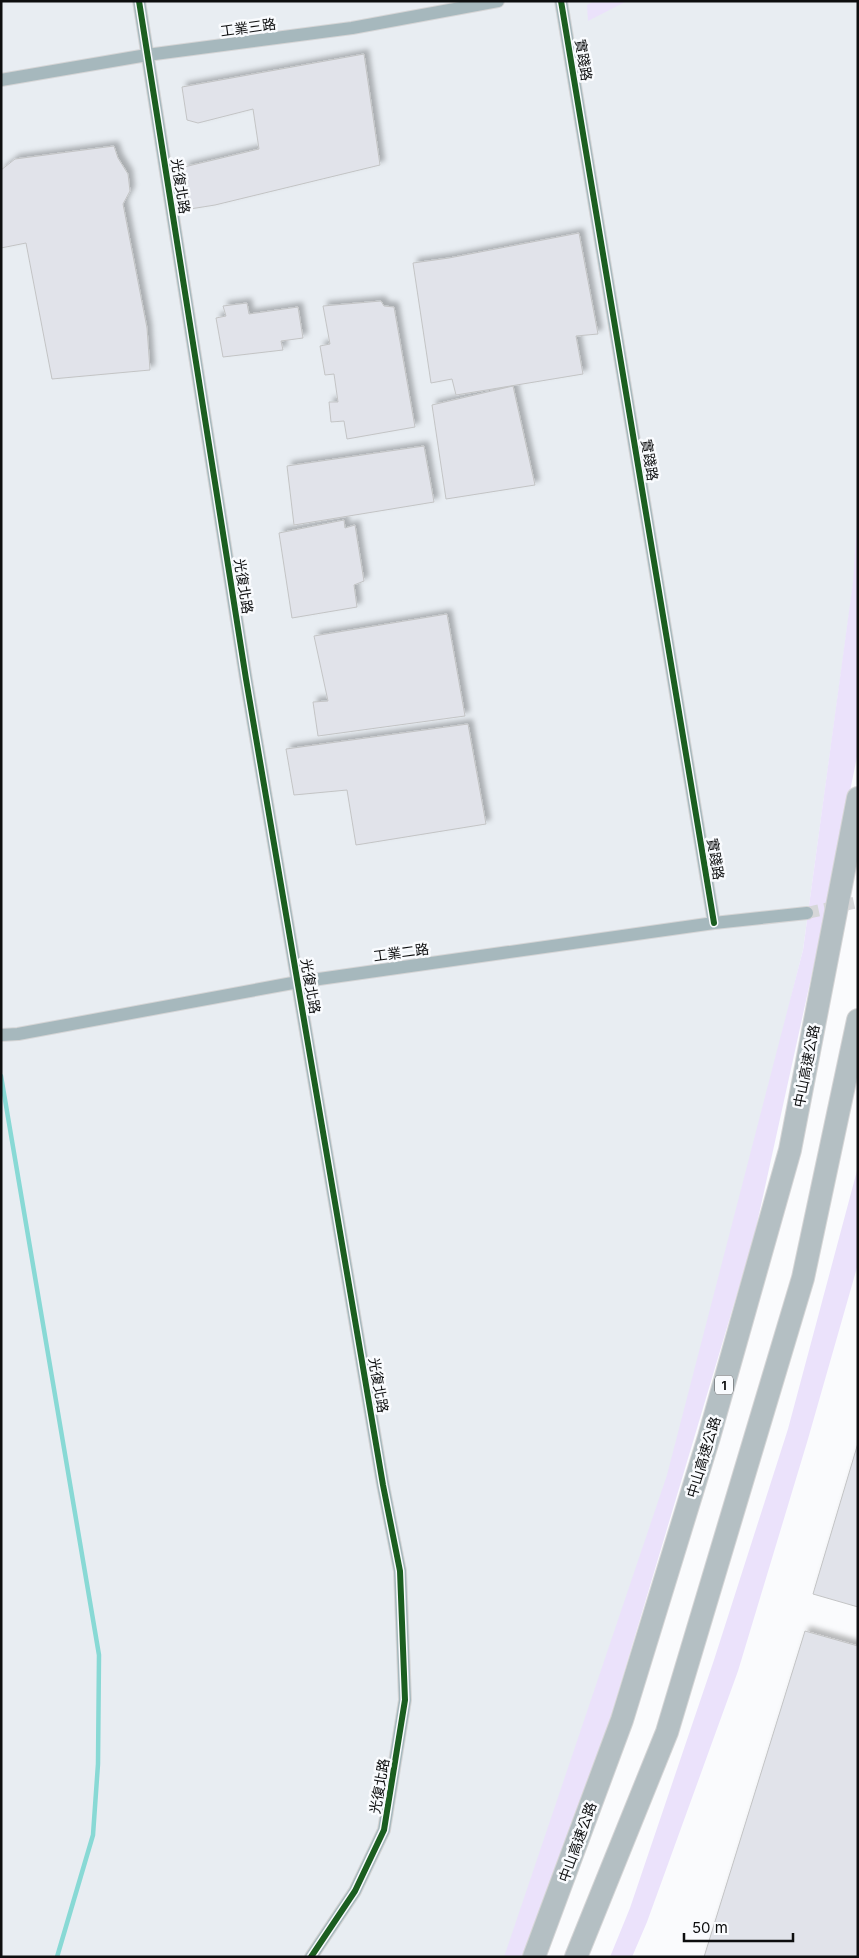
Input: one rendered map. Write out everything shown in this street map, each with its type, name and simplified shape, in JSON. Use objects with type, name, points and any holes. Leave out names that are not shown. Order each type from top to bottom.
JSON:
[{"type":"highway","name":"中山高速公路","points":[[534,1957],[622,1720],[709,1437],[790,1150],[858,798]]},
{"type":"highway","points":[[576,1957],[667,1732],[803,1278],[858,1020]]},
{"type":"street","name":"光復北路","points":[[139,1],[246,679],[400,1571],[405,1700],[384,1830],[355,1891],[311,1957]]},
{"type":"street","name":"工業三路","points":[[1,80],[147,55],[352,28],[498,1]]},
{"type":"street","name":"實踐路","points":[[561,1],[714,923]]},
{"type":"street","name":"工業二路","points":[[1,1035],[18,1034],[298,982],[714,923],[808,913]]},
{"type":"shaded area","points":[[1,1],[858,1],[858,549],[803,950],[661,1518],[509,1957],[1,1957]]},
{"type":"shaded area","points":[[594,1],[627,1],[588,21],[587,5]]},
{"type":"shaded area","points":[[858,508],[858,752],[822,928],[754,1237],[610,1720],[524,1957],[504,1957],[667,1475],[803,950],[853,582]]},
{"type":"shaded area","points":[[858,1167],[858,1264],[808,1439],[738,1671],[647,1922],[632,1957],[610,1957],[630,1908],[714,1660],[788,1429]]},
{"type":"building","points":[[364,54],[380,165],[215,205],[190,209],[184,167],[259,149],[253,109],[198,123],[187,120],[182,87]]},
{"type":"building","points":[[114,146],[118,158],[128,174],[130,191],[123,204],[147,328],[150,370],[52,379],[26,243],[1,248],[1,170],[15,159]]},
{"type":"building","points":[[579,233],[598,334],[576,336],[583,374],[456,395],[452,379],[431,383],[413,263]]},
{"type":"building","points":[[381,301],[384,306],[394,307],[415,427],[347,439],[344,421],[331,422],[329,402],[338,402],[334,374],[325,375],[320,346],[330,344],[323,306]]},
{"type":"building","points":[[247,303],[249,314],[298,307],[303,338],[281,341],[283,350],[223,357],[216,318],[226,316],[223,306]]},
{"type":"building","points":[[513,386],[535,485],[446,499],[432,405]]},
{"type":"building","points":[[424,446],[434,502],[294,525],[287,466]]},
{"type":"building","points":[[344,520],[345,528],[355,525],[364,581],[354,585],[357,607],[292,618],[279,533]]},
{"type":"building","points":[[447,614],[465,716],[318,736],[313,702],[328,701],[314,636]]},
{"type":"building","points":[[468,724],[486,824],[356,845],[347,790],[294,795],[286,749]]},
{"type":"building","points":[[858,1443],[858,1607],[813,1594]]},
{"type":"building","points":[[805,1631],[858,1646],[858,1957],[704,1957]]},
{"type":"waterway","points":[[1,1076],[99,1655],[98,1764],[93,1835],[57,1957]]},
{"type":"tunnel","points":[[807,913],[858,902]]},
{"type":"cycle path","points":[[139,1],[246,679],[383,1485],[400,1571],[405,1700],[384,1830],[355,1891],[311,1957]]},
{"type":"cycle path","points":[[561,1],[714,923]]}]
